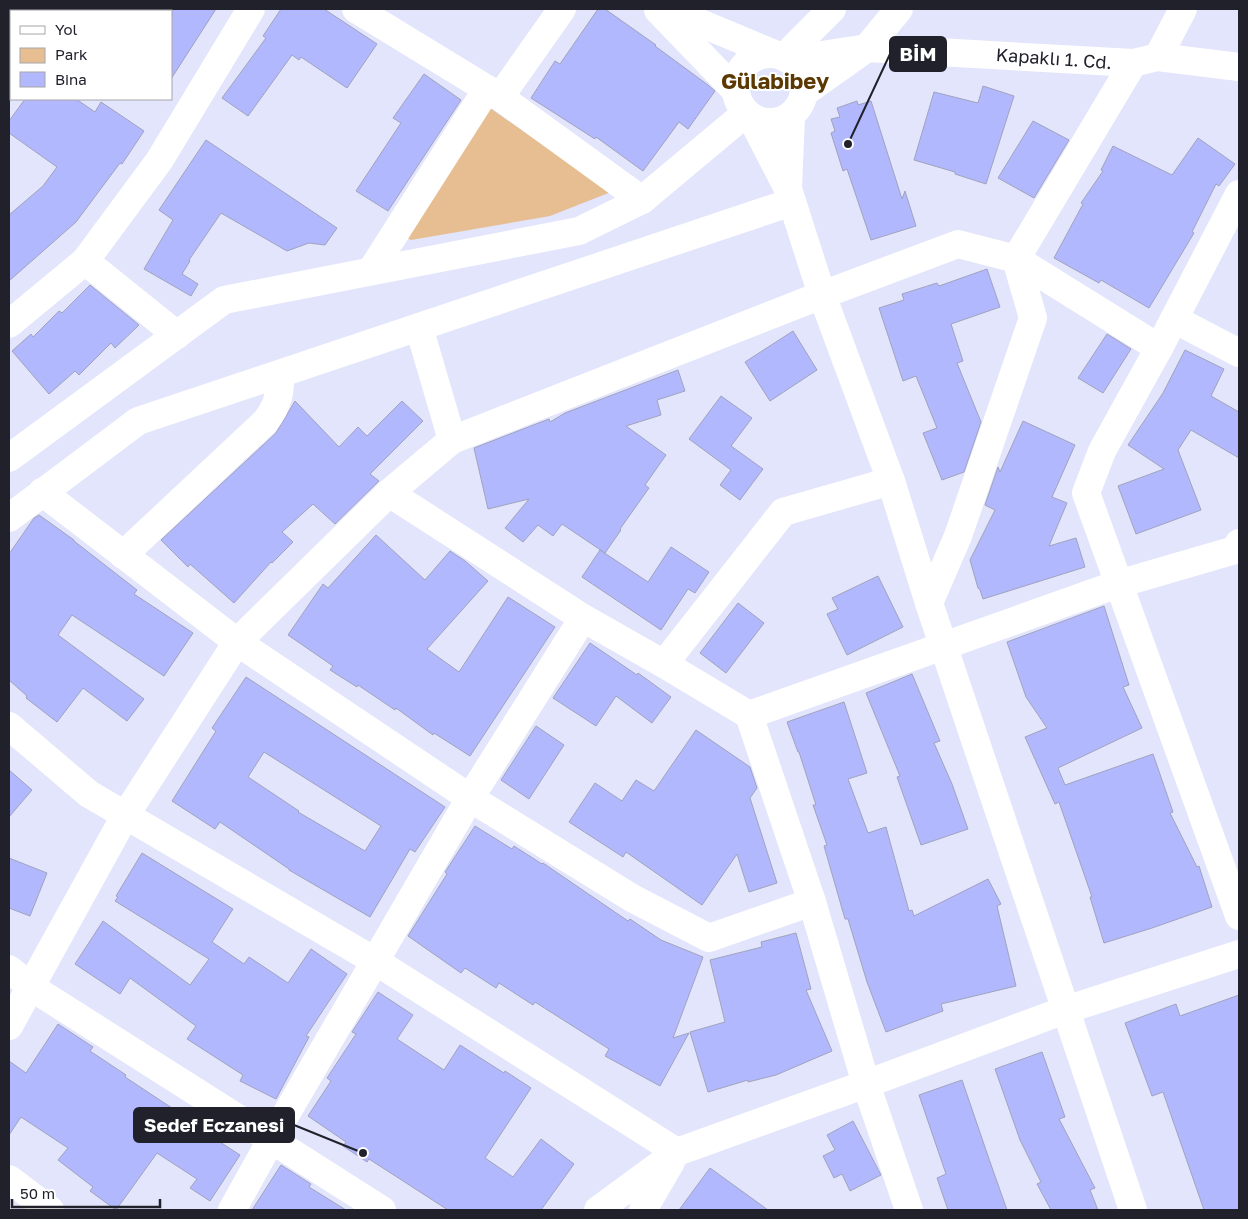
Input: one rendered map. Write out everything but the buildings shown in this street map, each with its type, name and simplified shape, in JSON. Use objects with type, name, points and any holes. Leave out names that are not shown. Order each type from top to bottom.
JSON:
[{"type":"street","points":[[9,324],[85,261],[158,161],[251,9]]},
{"type":"street","points":[[356,9],[494,93],[642,200]]},
{"type":"street","points":[[371,271],[494,93],[562,9]]},
{"type":"street","points":[[657,9],[744,107],[764,123],[778,122],[791,116],[801,106],[805,92],[803,78],[797,66],[781,57],[667,9]]},
{"type":"street","points":[[832,9],[781,57],[757,56],[746,64],[738,76],[744,107],[790,195],[822,295],[891,481],[929,603],[1133,1210]]},
{"type":"street","points":[[805,92],[868,48],[899,9]]},
{"type":"street","points":[[929,603],[958,536],[1033,318],[1016,260],[1145,60],[1184,9]]},
{"type":"street","name":"Kapaklı 1. Cd.","points":[[781,57],[868,48],[1145,60],[1239,67]]},
{"type":"street","points":[[9,458],[224,300],[579,231],[642,200],[744,107]]},
{"type":"street","points":[[790,195],[791,116]]},
{"type":"street","points":[[1239,194],[1160,348],[1102,452],[1086,493],[1239,916]]},
{"type":"street","points":[[9,518],[138,421],[419,327],[790,195]]},
{"type":"street","points":[[9,1026],[125,816],[237,642],[389,493],[452,440],[822,295],[958,244],[1016,260],[1160,348]]},
{"type":"street","points":[[85,261],[177,335]]},
{"type":"street","points":[[1174,319],[1239,353]]},
{"type":"street","points":[[419,327],[452,440]]},
{"type":"street","points":[[123,555],[265,422],[277,403],[280,393],[280,374]]},
{"type":"street","points":[[664,664],[784,512],[891,481]]},
{"type":"street","points":[[42,492],[237,642],[470,798],[632,898],[709,938],[812,902]]},
{"type":"street","points":[[389,493],[583,618],[748,715],[812,902],[866,1084],[909,1210]]},
{"type":"street","points":[[748,715],[1118,584],[1238,549]]},
{"type":"street","points":[[232,1210],[470,798],[583,618]]},
{"type":"street","points":[[9,726],[89,794],[375,961],[676,1152]]},
{"type":"street","points":[[598,1210],[676,1152],[1065,1010],[1239,954]]},
{"type":"street","points":[[9,969],[31,987],[382,1210]]},
{"type":"street","points":[[643,1210],[676,1152]]},
{"type":"street","points":[[9,1178],[50,1210]]},
{"type":"green space","points":[[487,106],[611,192],[550,216],[411,240],[403,236]]},
{"type":"place","name":"BİM","points":[[848,144]]},
{"type":"place","name":"Sedef Eczanesi","points":[[363,1153]]},
{"type":"district","name":"Gülabibey","points":[[775,80]]}]
